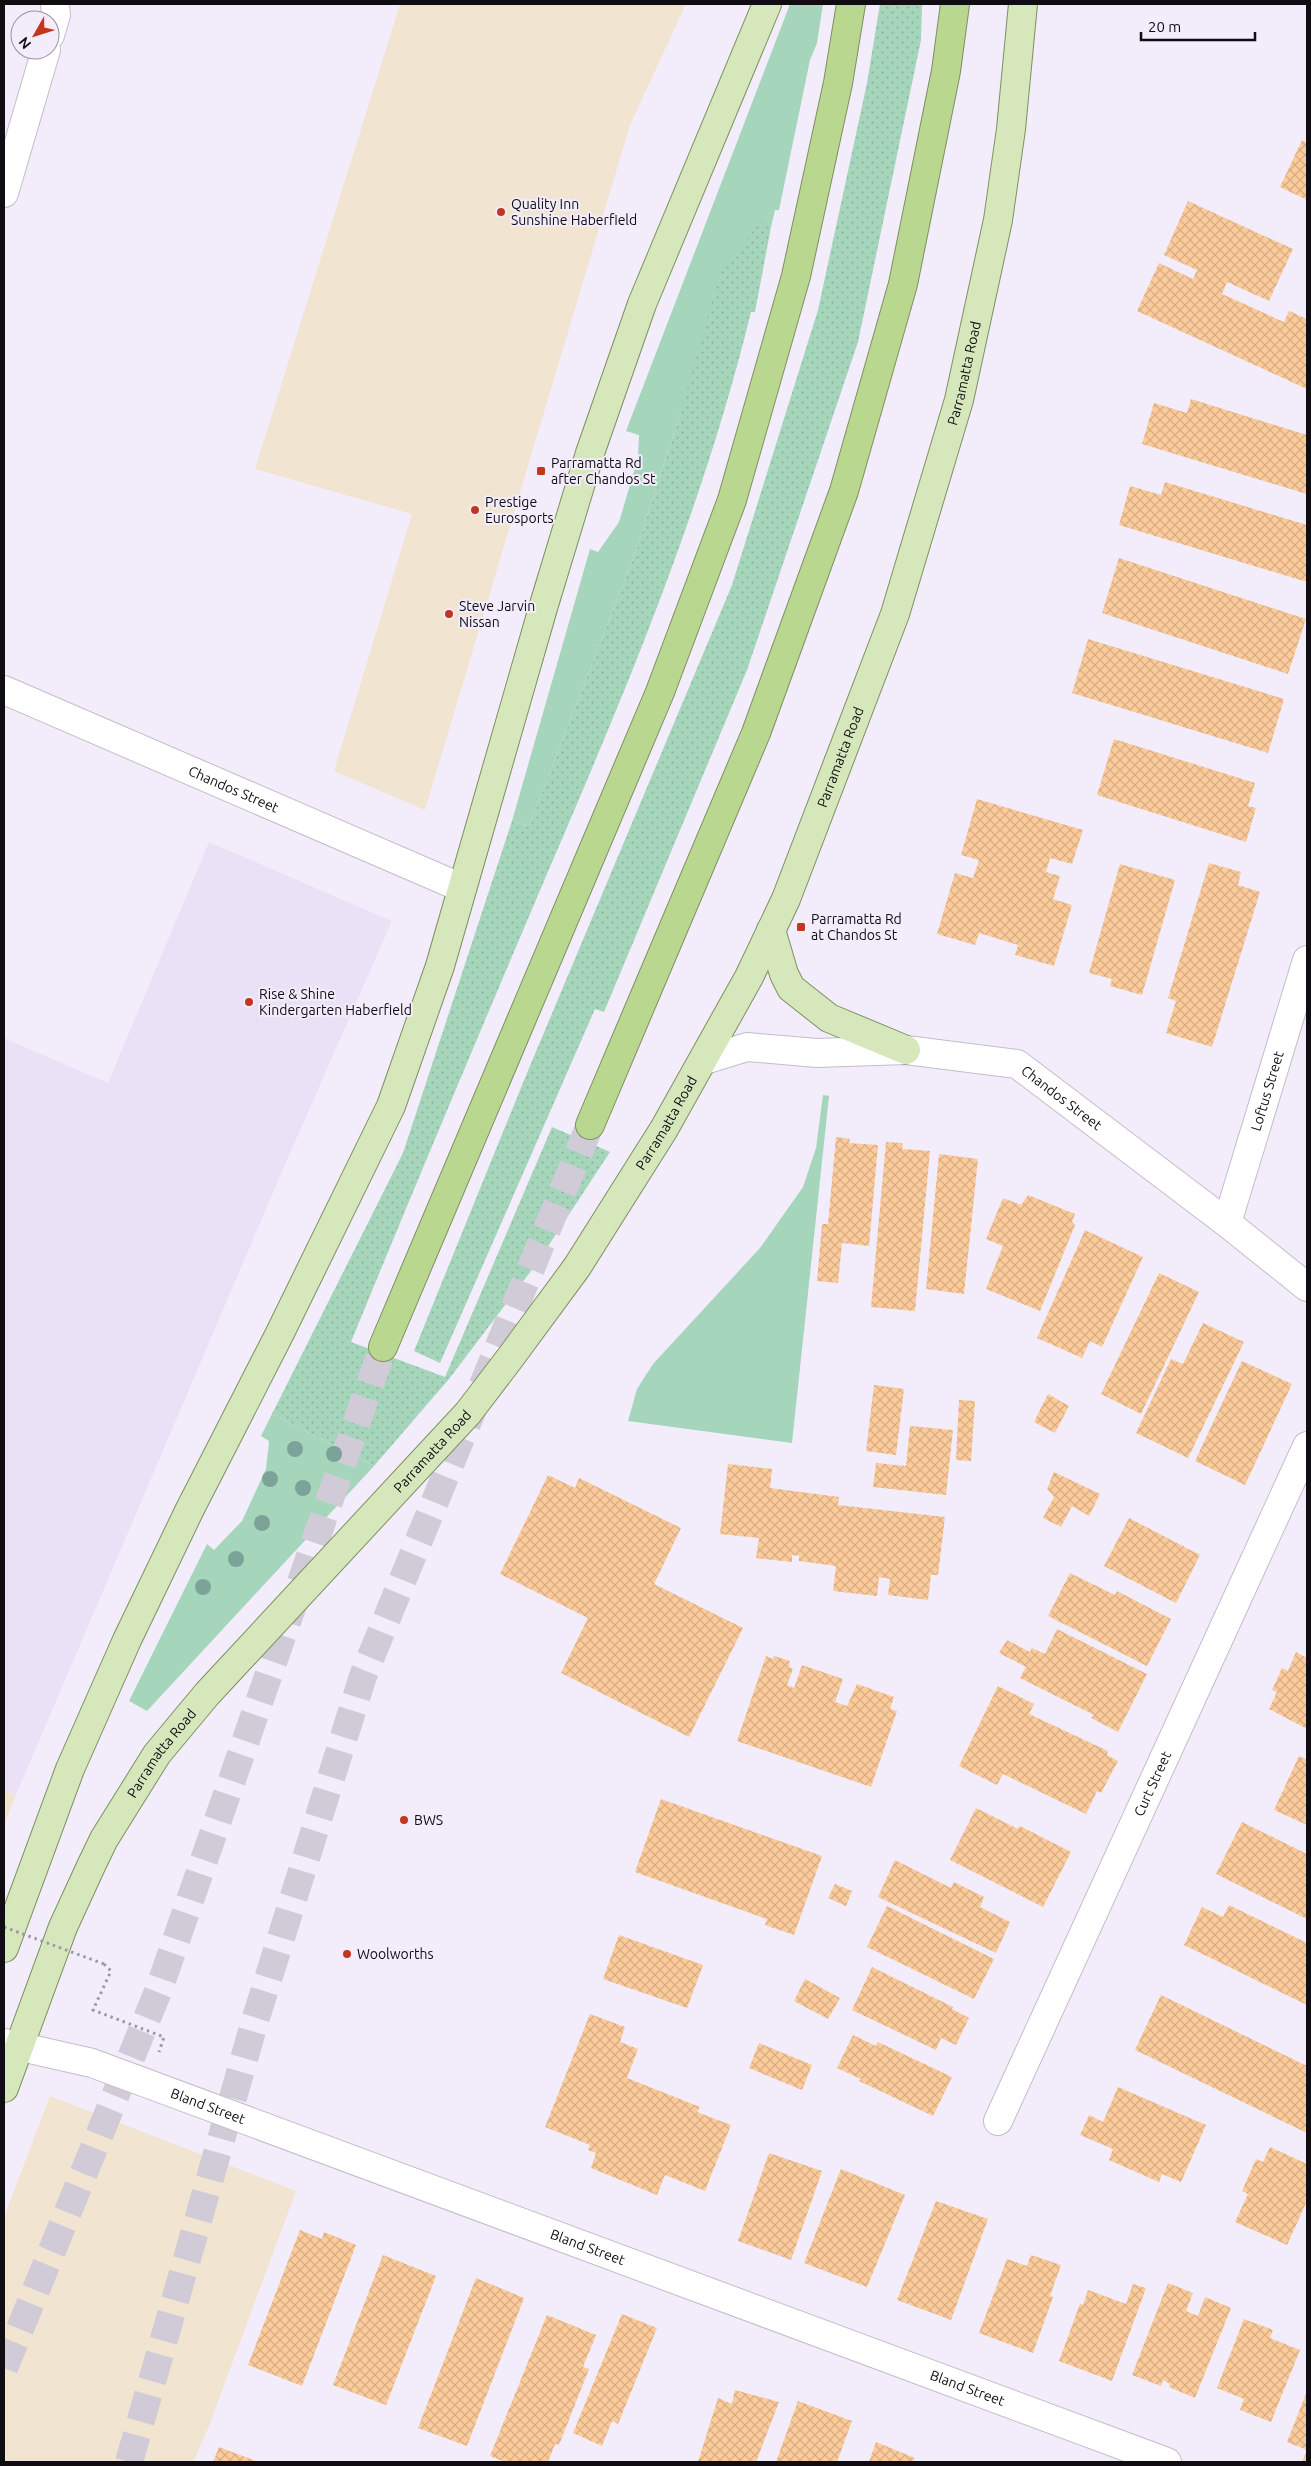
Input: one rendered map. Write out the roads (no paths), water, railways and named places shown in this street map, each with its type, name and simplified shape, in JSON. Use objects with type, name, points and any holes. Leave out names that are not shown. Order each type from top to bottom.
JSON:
[{"type":"highway","points":[[383,1347],[656,701],[732,500],[796,276],[838,83],[851,4]]},
{"type":"highway","points":[[590,1125],[756,733],[844,491],[903,284],[946,71],[955,4]]},
{"type":"main road","points":[[4,1948],[70,1769],[127,1640],[391,1106],[440,966],[590,453],[642,304],[767,4]]},
{"type":"main road","name":"Parramatta Road","points":[[4,2088],[12,2045],[90,1866],[108,1832],[157,1754],[207,1694],[468,1413],[578,1267],[705,1060],[750,977],[786,899],[896,614],[959,400],[998,220],[1011,129],[1022,4]]},
{"type":"main road","points":[[771,930],[784,974],[792,988],[829,1018],[906,1050]]},
{"type":"street","points":[[4,193],[43,60]]},
{"type":"street","name":"Chandos Street","points":[[4,690],[462,888]]},
{"type":"street","name":"Loftus Street","points":[[1227,1223],[1307,960]]},
{"type":"street","name":"Chandos Street","points":[[705,1060],[747,1047],[817,1052],[906,1050],[1017,1064],[1227,1223],[1307,1287]]},
{"type":"street","name":"Curt Street","points":[[998,2122],[1307,1446]]},
{"type":"street","name":"Bland Street","points":[[12,2045],[101,2066],[1168,2462]]},
{"type":"tunnel","points":[[129,2462],[254,2024],[363,1676],[590,1125]]},
{"type":"tunnel","points":[[4,2368],[159,1989],[383,1347]]},
{"type":"place","name":"Quality Inn Sunshine Haberfield","points":[[501,212]]},
{"type":"place","name":"Parramatta Rd after Chandos St","points":[[541,471]]},
{"type":"place","name":"Prestige Eurosports","points":[[475,510]]},
{"type":"place","name":"Steve Jarvin Nissan","points":[[449,614]]},
{"type":"place","name":"Parramatta Rd at Chandos St","points":[[801,927]]},
{"type":"place","name":"Rise & Shine Kindergarten Haberfield","points":[[249,1002]]},
{"type":"place","name":"BWS","points":[[404,1820]]},
{"type":"place","name":"Woolworths","points":[[347,1954]]}]
